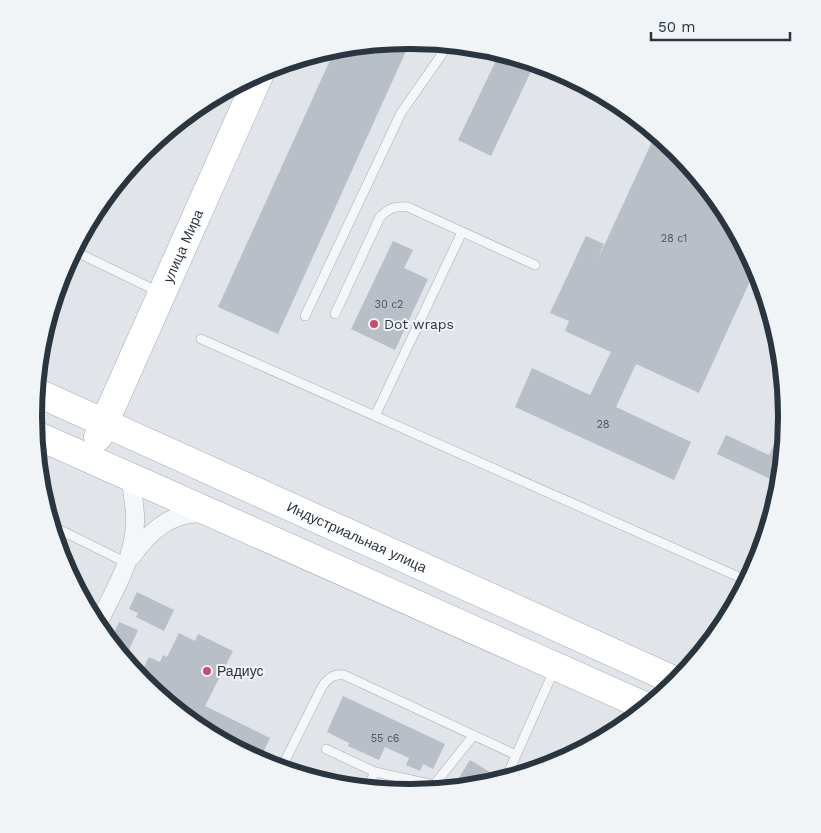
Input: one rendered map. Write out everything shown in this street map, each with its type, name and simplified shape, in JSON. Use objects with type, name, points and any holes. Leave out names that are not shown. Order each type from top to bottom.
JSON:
[{"type":"main road","name":"улица Мира","points":[[88,458],[256,83]]},
{"type":"main road","name":"Индустриальная улица","points":[[43,395],[670,678]]},
{"type":"main road","points":[[105,422],[130,477]]},
{"type":"main road","points":[[43,437],[640,704]]},
{"type":"street","points":[[127,563],[135,522],[130,477]]},
{"type":"street","points":[[102,616],[127,563],[154,530],[182,515],[197,513],[218,516]]},
{"type":"lane","points":[[305,316],[401,113],[444,50]]},
{"type":"lane","points":[[336,314],[380,217],[388,208],[408,207],[534,265]]},
{"type":"lane","points":[[375,416],[462,232]]},
{"type":"lane","points":[[80,254],[163,293]]},
{"type":"lane","points":[[201,339],[741,578]]},
{"type":"lane","points":[[61,530],[127,563]]},
{"type":"lane","points":[[508,771],[514,754],[555,666]]},
{"type":"lane","points":[[284,762],[322,687],[327,679],[336,675],[344,675],[514,754]]},
{"type":"lane","points":[[435,784],[474,736]]},
{"type":"lane","points":[[326,750],[375,772],[429,784]]},
{"type":"lane","points":[[370,782],[375,772]]},
{"type":"building","points":[[407,48],[278,334],[218,307],[331,58],[386,49]]},
{"type":"building","points":[[497,59],[532,69],[491,156],[458,140]]},
{"type":"building","points":[[653,140],[671,156],[702,192],[729,232],[751,279],[699,393],[636,364],[616,407],[691,442],[674,480],[515,407],[532,368],[590,395],[611,352],[565,331],[569,321],[550,313],[586,236],[604,244],[597,261]]},
{"type":"building","points":[[393,241],[413,250],[404,268],[428,279],[395,350],[351,329]]},
{"type":"building","points":[[726,435],[769,455],[778,439],[772,480],[717,454]]},
{"type":"building","points":[[137,592],[174,610],[164,631],[136,617],[138,613],[129,609]]},
{"type":"building","points":[[119,622],[138,630],[128,652],[114,633]]},
{"type":"building","points":[[179,633],[195,641],[198,634],[233,651],[205,706],[270,738],[263,753],[226,735],[186,708],[143,669],[149,657],[160,662],[163,655],[167,657]]},
{"type":"building","points":[[343,696],[445,744],[433,769],[423,764],[420,771],[406,765],[409,758],[385,747],[379,760],[348,746],[349,743],[327,732]]},
{"type":"building","points":[[470,760],[493,774],[482,777],[457,781]]},
{"type":"place","name":"Dot wraps","points":[[374,324]]},
{"type":"place","name":"Радиус","points":[[207,671]]}]
